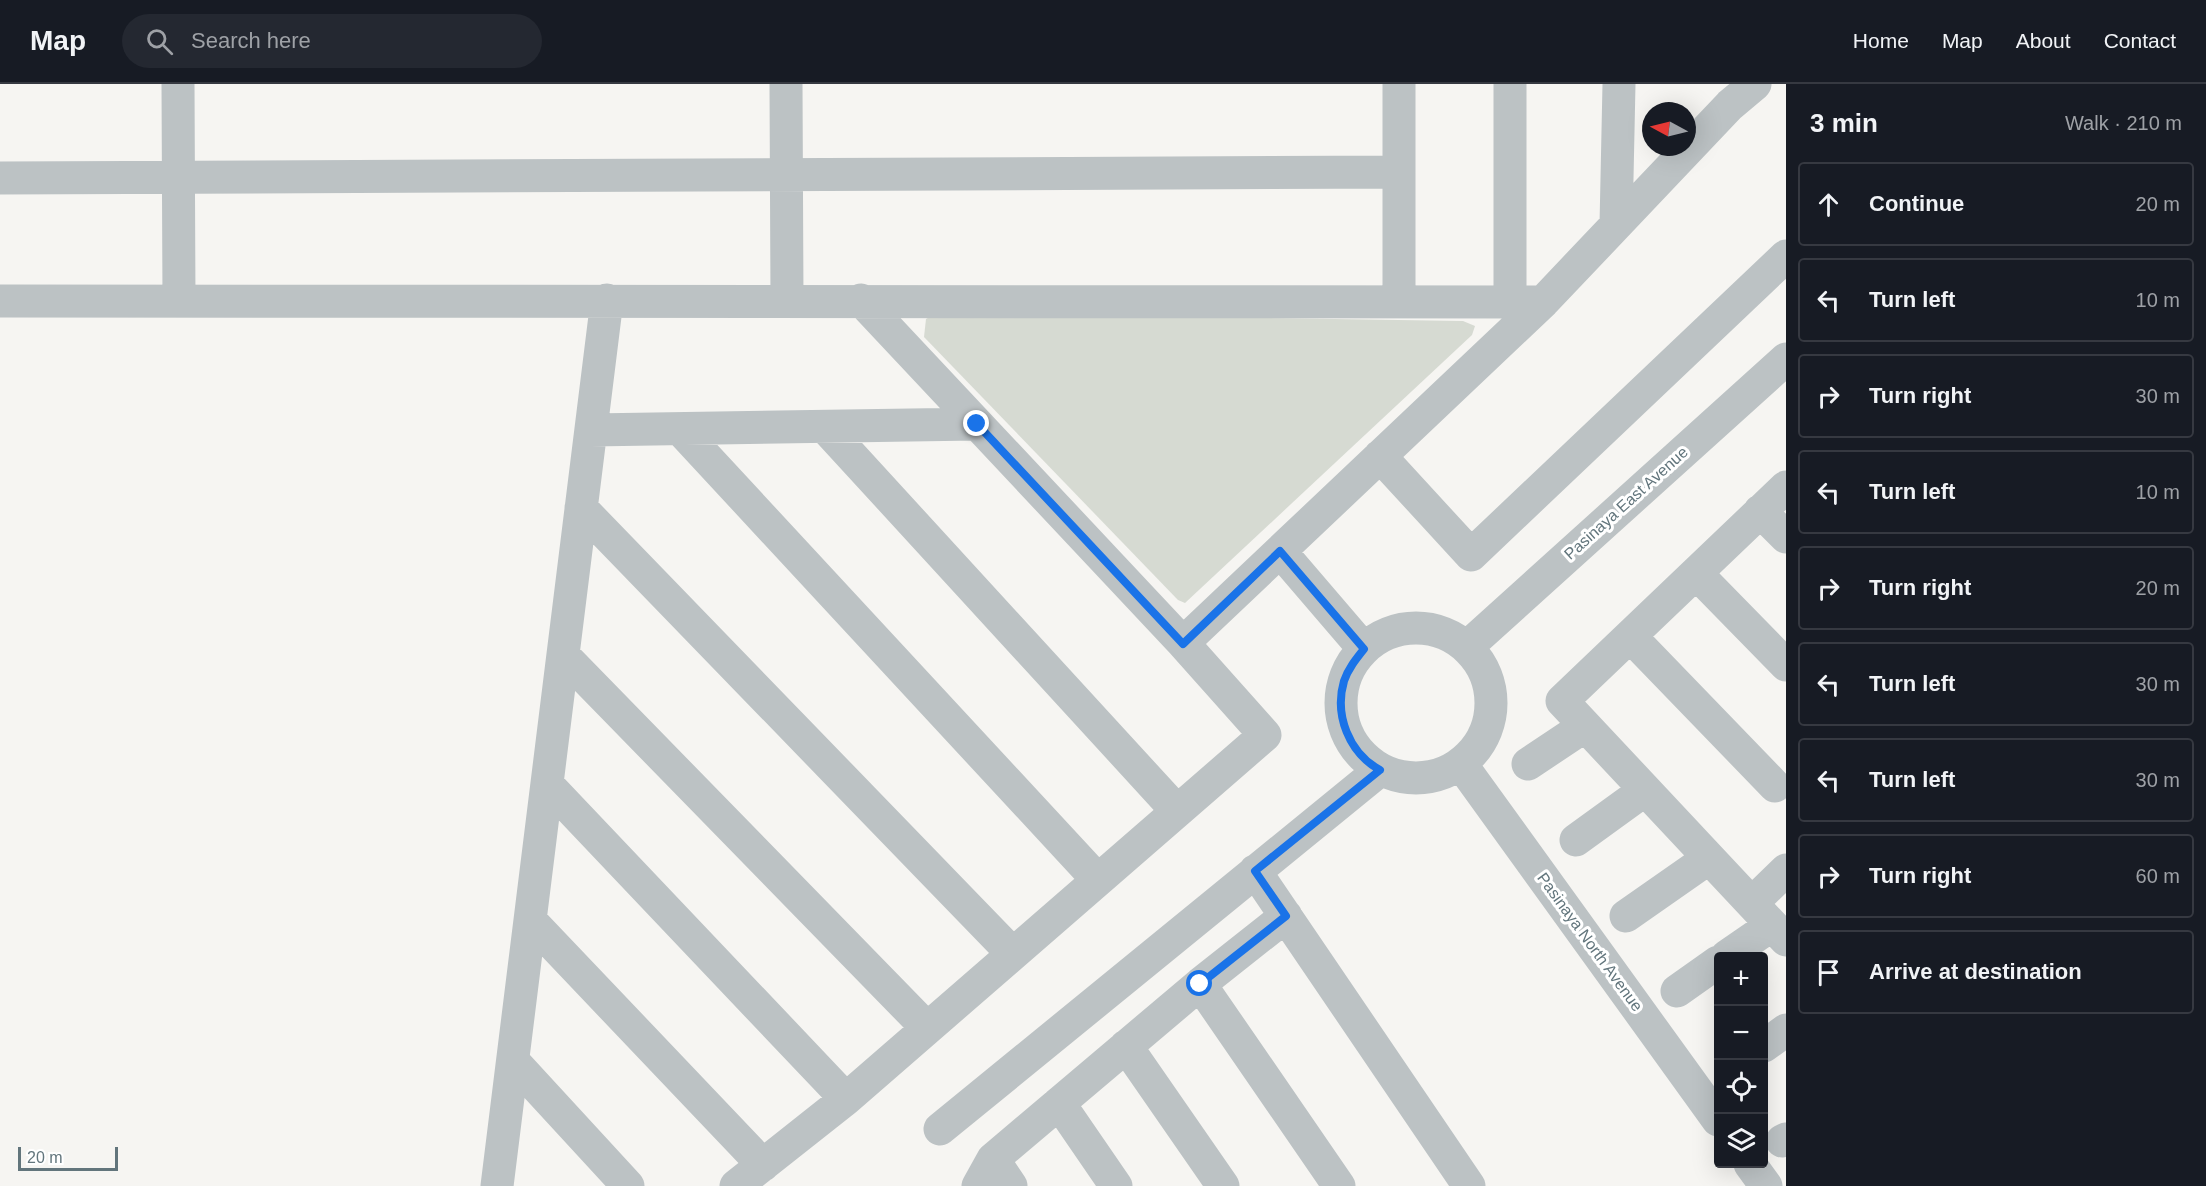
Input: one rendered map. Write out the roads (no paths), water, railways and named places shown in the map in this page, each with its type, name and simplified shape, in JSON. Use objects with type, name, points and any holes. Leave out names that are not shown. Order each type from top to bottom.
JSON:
[{"type":"street","points":[[178,84],[179,301]]},
{"type":"street","points":[[786,84],[787,300]]},
{"type":"street","points":[[1399,84],[1399,302]]},
{"type":"street","points":[[1510,84],[1510,301]]},
{"type":"street","points":[[1616,225],[1619,84]]},
{"type":"street","points":[[1183,644],[1543,302],[1616,225],[1730,95],[1755,84]]},
{"type":"street","points":[[0,178],[1399,172]]},
{"type":"street","points":[[1380,456],[1471,555],[1786,256]]},
{"type":"street","points":[[497,1186],[607,300]]},
{"type":"street","points":[[736,1186],[846,1099],[1264,735],[1183,644],[861,300]]},
{"type":"street","points":[[0,301],[1543,302]]},
{"type":"street","name":"Pasinaya East Avenue","points":[[1467,647],[1786,359]]},
{"type":"street","points":[[591,430],[977,424]]},
{"type":"street","points":[[825,426],[1176,811]]},
{"type":"street","points":[[680,429],[1097,879]]},
{"type":"street","points":[[1770,923],[1562,701],[1786,487]]},
{"type":"street","points":[[581,508],[1012,953]]},
{"type":"street","points":[[1760,511],[1786,537]]},
{"type":"street","points":[[1280,551],[1364,649]]},
{"type":"street","points":[[1696,573],[1786,665]]},
{"type":"street","points":[[1415,628],[1434,630],[1451,636],[1467,647],[1479,662],[1488,679],[1491,697],[1490,716],[1485,735],[1475,750],[1461,764],[1445,773],[1426,778],[1408,778],[1380,770],[1372,765],[1359,753],[1348,737],[1342,719],[1341,700],[1344,681],[1352,664],[1364,649],[1379,638],[1396,630],[1415,628]]},
{"type":"street","points":[[1630,636],[1775,786]]},
{"type":"street","points":[[563,655],[927,1028]]},
{"type":"street","points":[[1528,764],[1585,726]]},
{"type":"street","name":"Pasinaya North Avenue","points":[[1461,764],[1715,1114]]},
{"type":"street","points":[[940,1129],[1380,770]]},
{"type":"street","points":[[547,784],[846,1099]]},
{"type":"street","points":[[1576,840],[1645,790]]},
{"type":"street","points":[[1626,916],[1709,858]]},
{"type":"street","points":[[1733,952],[1770,923],[1786,870]]},
{"type":"street","points":[[1255,871],[1469,1186]]},
{"type":"street","points":[[1011,1186],[986,1172],[1059,1103],[1200,984],[1286,916]]},
{"type":"street","points":[[530,920],[763,1165]]},
{"type":"street","points":[[1677,991],[1714,965]]},
{"type":"street","points":[[1200,984],[1339,1186]]},
{"type":"street","points":[[1768,1043],[1786,1030]]},
{"type":"street","points":[[1126,1046],[1223,1186]]},
{"type":"street","points":[[513,1061],[628,1186]]},
{"type":"street","points":[[1059,1103],[1116,1186]]},
{"type":"street","points":[[1753,1168],[1766,1186]]}]
